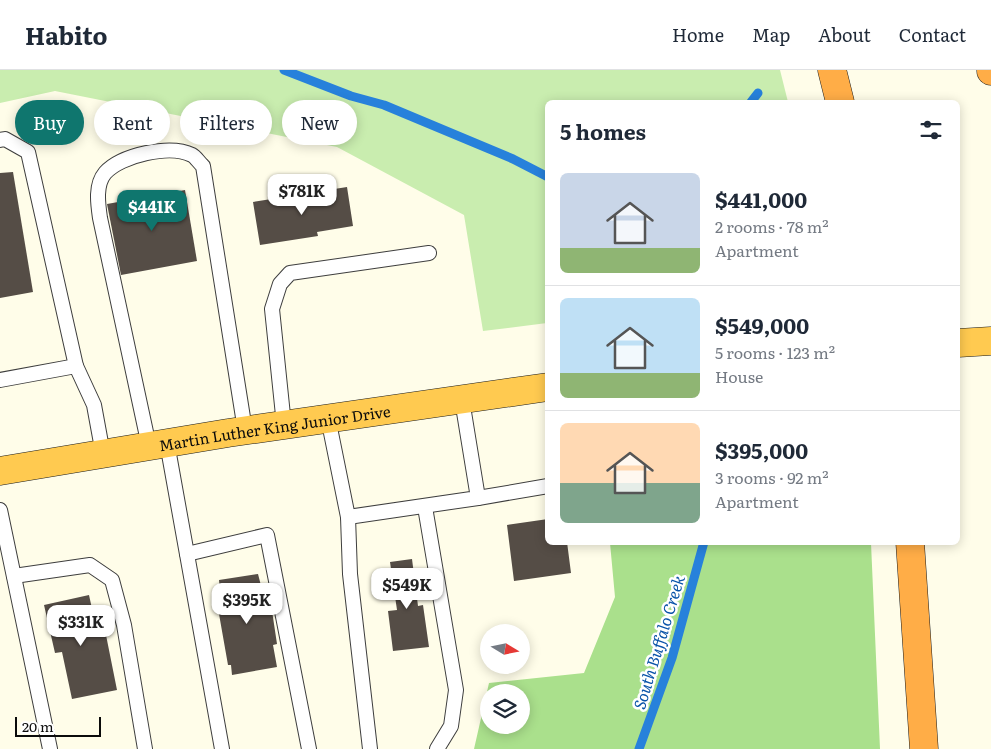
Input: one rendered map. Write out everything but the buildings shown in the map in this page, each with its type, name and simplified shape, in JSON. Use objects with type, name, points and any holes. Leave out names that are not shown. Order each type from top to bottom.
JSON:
[{"type":"highway","points":[[832,70],[840,100]]},
{"type":"highway","points":[[960,343],[991,341]]},
{"type":"highway","name":"Martin Luther King Junior Drive","points":[[0,471],[245,430],[545,387]]},
{"type":"highway","points":[[910,545],[924,749]]},
{"type":"highway","points":[[919,690],[936,749]]},
{"type":"lane","points":[[0,140],[4,139],[28,152],[76,366],[94,405],[103,454]]},
{"type":"lane","points":[[222,749],[187,554],[100,218],[97,194],[104,174],[121,160],[164,150],[192,155],[202,166],[245,430]]},
{"type":"lane","points":[[284,425],[272,309],[280,284],[290,273],[429,253]]},
{"type":"lane","points":[[0,380],[76,366]]},
{"type":"lane","points":[[462,400],[478,498]]},
{"type":"lane","points":[[328,418],[348,518],[350,574],[370,749]]},
{"type":"lane","points":[[348,518],[545,487]]},
{"type":"lane","points":[[425,507],[456,690],[451,726],[437,749]]},
{"type":"lane","points":[[0,510],[50,749]]},
{"type":"lane","points":[[187,554],[267,535],[309,749]]},
{"type":"lane","points":[[14,576],[90,565],[112,580],[124,626],[145,749]]},
{"type":"green space","points":[[0,70],[780,70],[788,100],[545,100],[545,323],[483,331],[464,215],[337,147],[327,145],[357,145],[357,100],[282,100],[282,136],[272,134],[272,100],[180,100],[180,116],[170,114],[170,100],[100,100],[55,91],[0,103]]},
{"type":"green space","points":[[610,545],[871,545],[880,749],[474,749],[480,723],[480,734],[530,734],[530,684],[489,683],[584,673],[615,597]]},
{"type":"waterway","name":"South Buffalo Creek","points":[[284,70],[351,96],[384,105],[513,159],[545,175]]},
{"type":"waterway","points":[[753,100],[758,93]]},
{"type":"waterway","name":"South Buffalo Creek","points":[[639,749],[672,658],[703,545]]}]
